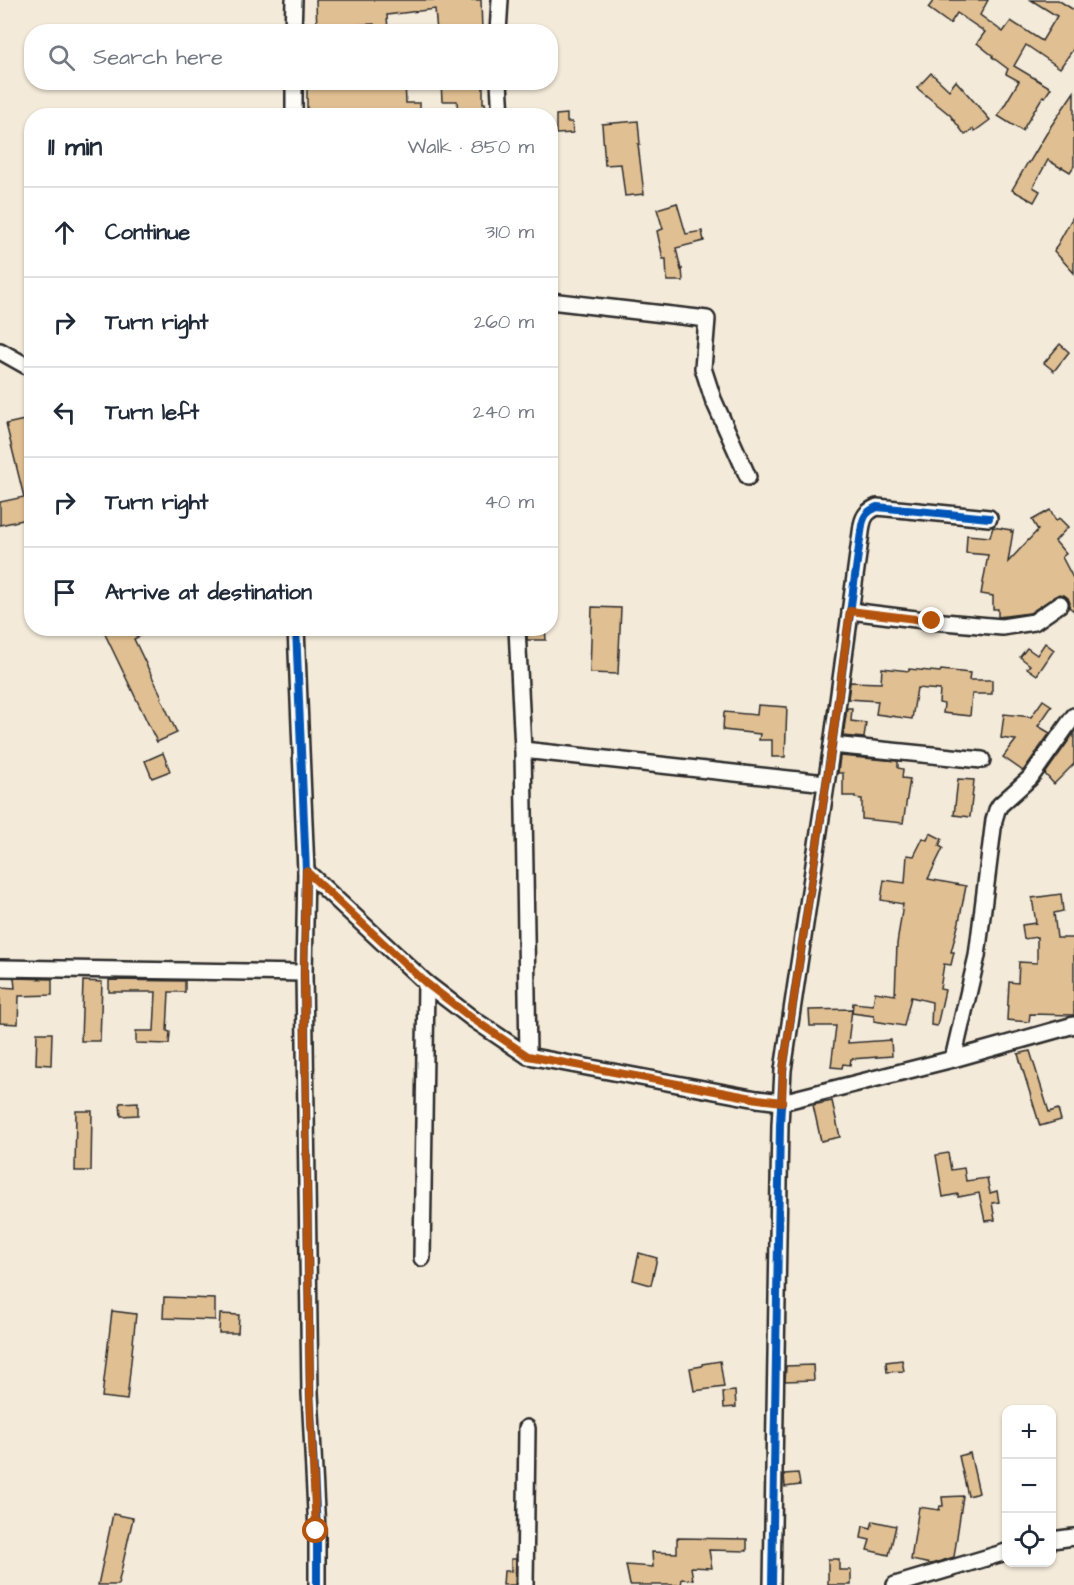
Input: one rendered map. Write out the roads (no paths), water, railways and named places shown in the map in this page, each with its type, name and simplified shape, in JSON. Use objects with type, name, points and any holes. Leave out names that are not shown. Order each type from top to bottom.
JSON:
[{"type":"street","points":[[293,24],[294,0]]},
{"type":"street","points":[[498,24],[500,0]]},
{"type":"street","points":[[294,90],[294,108]]},
{"type":"street","points":[[499,90],[501,108]]},
{"type":"street","points":[[558,302],[707,319],[703,368],[713,399],[748,477]]},
{"type":"street","points":[[0,351],[24,364]]},
{"type":"street","points":[[772,1585],[780,1125],[783,1070],[832,745],[862,525],[868,511],[877,507],[989,518]]},
{"type":"street","points":[[850,611],[1002,627],[1034,622],[1060,604]]},
{"type":"street","points":[[296,636],[306,871],[304,973],[310,1393],[317,1585]]},
{"type":"street","points":[[518,636],[523,750],[528,1056]]},
{"type":"street","points":[[953,1059],[977,956],[997,810],[1030,778],[1074,716]]},
{"type":"street","points":[[832,745],[982,760]]},
{"type":"street","points":[[523,750],[826,783]]},
{"type":"street","points":[[306,871],[426,983],[473,1019],[528,1056],[782,1102],[953,1059],[1074,1025]]},
{"type":"street","points":[[0,968],[304,973]]},
{"type":"street","points":[[422,1258],[426,983]]},
{"type":"street","points":[[525,1585],[527,1428]]},
{"type":"street","points":[[1056,1539],[1074,1537]]},
{"type":"street","points":[[895,1585],[1002,1553]]}]
